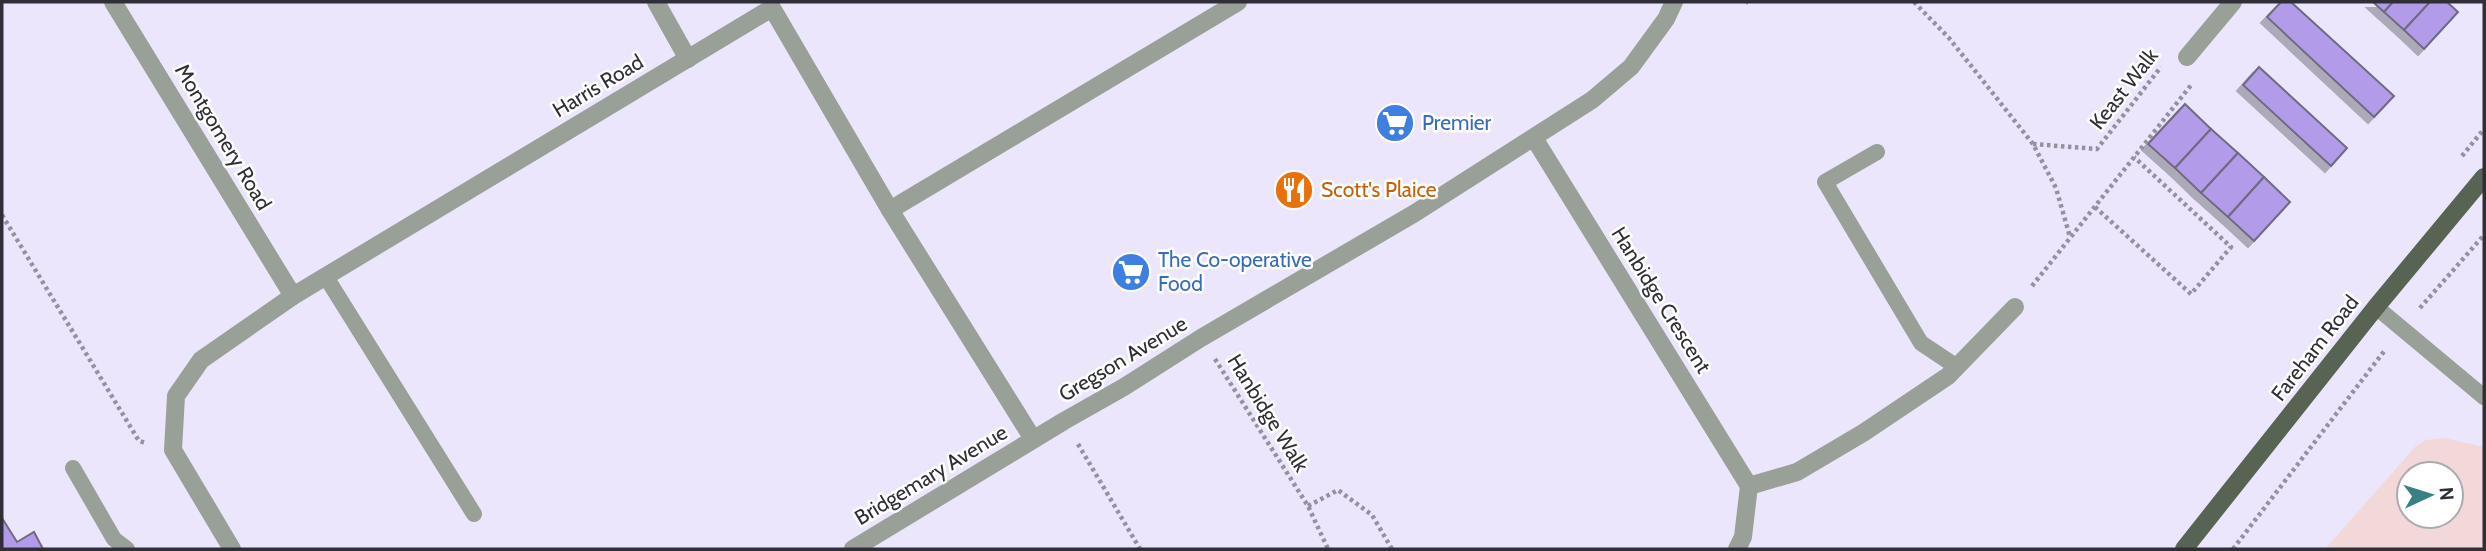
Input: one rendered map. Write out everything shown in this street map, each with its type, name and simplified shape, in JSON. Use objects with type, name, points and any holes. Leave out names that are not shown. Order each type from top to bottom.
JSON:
[{"type":"main road","name":"Fareham Road","points":[[2184,549],[2376,307],[2484,177]]},
{"type":"street","name":"Montgomery Road","points":[[113,2],[293,296]]},
{"type":"street","points":[[656,2],[688,59]]},
{"type":"street","points":[[890,210],[1238,2]]},
{"type":"street","name":"Gregson Avenue","points":[[1033,439],[1415,213],[1592,100],[1631,67],[1666,19],[1674,2]]},
{"type":"street","points":[[2187,57],[2233,2]]},
{"type":"street","name":"Harris Road","points":[[173,450],[176,396],[201,360],[293,296],[772,8],[890,210],[1033,439]]},
{"type":"street","name":"Hanbidge Crescent","points":[[1534,138],[1749,486]]},
{"type":"street","points":[[1737,549],[1743,537],[1749,486],[1797,472],[1863,433],[1948,376],[2015,307]]},
{"type":"street","name":"Bridgemary Avenue","points":[[853,549],[1033,439]]},
{"type":"street","points":[[173,450],[232,549]]},
{"type":"lane","points":[[1877,152],[1825,182],[1921,343],[1956,367]]},
{"type":"lane","points":[[326,277],[474,514]]},
{"type":"lane","points":[[2376,307],[2484,397]]},
{"type":"lane","points":[[73,468],[114,539],[127,549]]},
{"type":"path","points":[[1914,2],[1949,38],[2033,144],[2056,188],[2070,237]]},
{"type":"path","name":"Keast Walk","points":[[2015,307],[2203,70],[2176,47],[2097,149],[2033,144]]},
{"type":"path","points":[[2095,206],[2191,294],[2231,247],[2134,157]]},
{"type":"path","points":[[2,215],[139,441],[173,450]]},
{"type":"path","points":[[2233,549],[2402,328],[2484,235]]},
{"type":"path","name":"Hanbidge Walk","points":[[1201,338],[1308,506],[1328,549]]},
{"type":"path","points":[[1064,421],[1140,549]]},
{"type":"path","points":[[1308,506],[1338,490],[1372,515],[1392,549]]},
{"type":"shaded area","points":[[2444,438],[2484,447],[2484,549],[2325,549],[2395,470],[2395,530],[2465,530],[2465,460],[2404,460],[2416,446],[2426,440]]},
{"type":"building","points":[[2281,2],[2291,2],[2394,96],[2374,117],[2267,17]]},
{"type":"building","points":[[2373,2],[2393,2],[2384,12]]},
{"type":"building","points":[[2393,2],[2430,2],[2404,30],[2384,12]]},
{"type":"building","points":[[2430,2],[2447,2],[2458,12],[2424,49],[2404,30]]},
{"type":"building","points":[[2259,67],[2347,148],[2331,166],[2243,85]]},
{"type":"building","points":[[2185,104],[2211,129],[2175,168],[2148,144]]},
{"type":"building","points":[[2211,129],[2238,153],[2201,193],[2175,168]]},
{"type":"building","points":[[2238,153],[2264,177],[2228,217],[2201,193]]},
{"type":"building","points":[[2264,177],[2290,202],[2254,241],[2228,217]]},
{"type":"building","points":[[2,518],[17,542],[34,532],[43,549],[2,549]]},
{"type":"place","name":"Premier","points":[[1395,123]]},
{"type":"place","name":"Scott's Plaice","points":[[1294,190]]},
{"type":"place","name":"The Co-operative Food","points":[[1131,272]]}]
